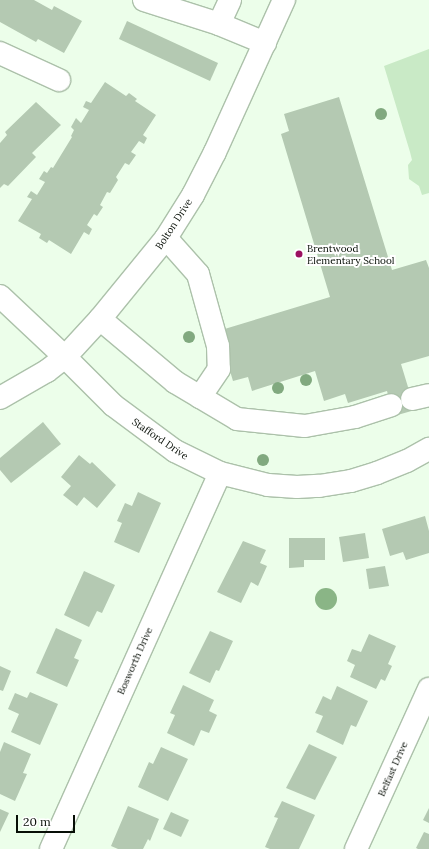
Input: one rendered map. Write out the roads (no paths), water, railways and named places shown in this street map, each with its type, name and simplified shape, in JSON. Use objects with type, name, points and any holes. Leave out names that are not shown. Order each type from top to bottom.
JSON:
[{"type":"street","points":[[144,0],[219,24],[265,43]]},
{"type":"street","points":[[219,24],[230,0]]},
{"type":"street","name":"Bolton Drive","points":[[0,398],[47,371],[66,357],[100,319],[166,238],[193,195],[215,152],[284,0]]},
{"type":"street","points":[[0,52],[59,80]]},
{"type":"street","points":[[166,238],[198,274],[218,346],[219,369],[200,397]]},
{"type":"street","name":"Stafford Drive","points":[[0,296],[66,357],[113,405],[175,451],[220,473],[268,484],[297,487],[318,486],[351,481],[377,473],[407,461],[429,449]]},
{"type":"street","points":[[100,319],[175,382],[237,419],[305,426],[355,417],[391,405]]},
{"type":"street","name":"Bosworth Drive","points":[[51,849],[220,473]]},
{"type":"street","name":"Belfast Drive","points":[[356,849],[429,689]]},
{"type":"place","name":"Brentwood Elementary School","points":[[299,254]]}]
